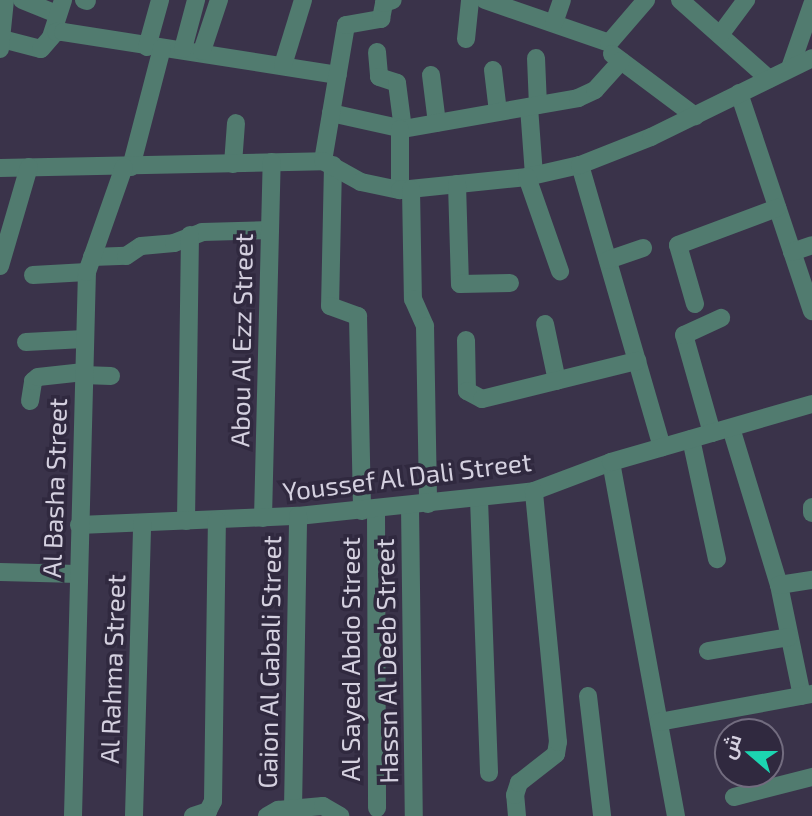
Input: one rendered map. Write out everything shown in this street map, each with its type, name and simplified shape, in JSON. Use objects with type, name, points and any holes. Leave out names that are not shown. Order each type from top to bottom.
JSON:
[{"type":"street","points":[[5,0],[1,38],[41,49],[51,37],[60,7],[22,0]]},
{"type":"street","name":"Al Basha Street","points":[[73,816],[84,339],[90,265],[127,167],[154,47],[160,0]]},
{"type":"street","points":[[183,49],[196,0]]},
{"type":"street","points":[[202,51],[219,0]]},
{"type":"street","points":[[283,65],[303,0]]},
{"type":"street","points":[[328,163],[331,113],[348,21],[380,19],[384,3],[393,0]]},
{"type":"street","points":[[466,39],[470,0]]},
{"type":"street","points":[[485,0],[609,43]]},
{"type":"street","points":[[554,23],[562,0]]},
{"type":"street","points":[[646,0],[609,43],[610,52],[695,116]]},
{"type":"street","points":[[680,0],[769,79]]},
{"type":"street","points":[[720,35],[746,0]]},
{"type":"street","points":[[790,68],[812,5]]},
{"type":"street","points":[[51,37],[63,32],[154,47],[202,51],[338,75]]},
{"type":"street","name":"Hassn Al Deeb Street","points":[[377,52],[379,78],[397,83],[413,299],[425,326],[414,816]]},
{"type":"street","points":[[536,58],[531,176],[560,271]]},
{"type":"street","points":[[0,168],[328,163],[361,182],[405,190],[531,176],[580,165],[695,116],[812,58]]},
{"type":"street","points":[[331,113],[401,129],[534,106],[587,95],[621,61]]},
{"type":"street","points":[[493,70],[498,112]]},
{"type":"street","points":[[431,75],[437,123]]},
{"type":"street","points":[[739,93],[812,311]]},
{"type":"street","points":[[233,164],[236,123]]},
{"type":"street","name":"Abou Al Ezz Street","points":[[264,518],[272,162]]},
{"type":"street","name":"Al Sayed Abdo Street","points":[[328,163],[330,306],[332,311],[358,316],[369,510],[377,808]]},
{"type":"street","points":[[580,165],[662,447]]},
{"type":"street","points":[[0,265],[29,167]]},
{"type":"street","points":[[457,184],[460,285],[510,282]]},
{"type":"street","points":[[695,304],[678,245],[777,208]]},
{"type":"street","points":[[33,275],[126,257],[141,246],[174,243],[190,236],[270,230]]},
{"type":"street","points":[[186,521],[190,236]]},
{"type":"street","points":[[792,252],[812,245]]},
{"type":"street","points":[[608,260],[643,248]]},
{"type":"street","points":[[712,433],[684,335],[721,318]]},
{"type":"street","points":[[545,324],[557,381]]},
{"type":"street","points":[[26,342],[84,339]]},
{"type":"street","points":[[466,340],[467,391],[473,397],[557,381],[637,361]]},
{"type":"street","points":[[30,401],[33,380],[38,377],[83,374],[111,376]]},
{"type":"street","name":"Youssef Al Dali Street","points":[[79,525],[298,516],[479,499],[534,491],[611,462],[812,404]]},
{"type":"street","points":[[659,722],[807,695],[789,637],[779,585],[731,428]]},
{"type":"street","points":[[691,439],[717,559]]},
{"type":"street","points":[[611,462],[676,816]]},
{"type":"street","points":[[517,816],[519,783],[556,754],[558,742],[534,491]]},
{"type":"street","points":[[479,499],[489,773]]},
{"type":"street","points":[[812,507],[812,513]]},
{"type":"street","name":"Gaion Al Gabali Street","points":[[293,809],[298,516]]},
{"type":"street","points":[[193,816],[208,811],[213,801],[216,520]]},
{"type":"street","name":"Al Rahma Street","points":[[134,816],[142,523]]},
{"type":"street","points":[[0,572],[78,573]]},
{"type":"street","points":[[779,585],[812,579]]},
{"type":"street","points":[[708,651],[789,637]]},
{"type":"street","points":[[588,696],[602,816]]},
{"type":"street","points":[[734,797],[812,777]]},
{"type":"street","points":[[267,816],[293,809],[323,806],[340,816]]}]
